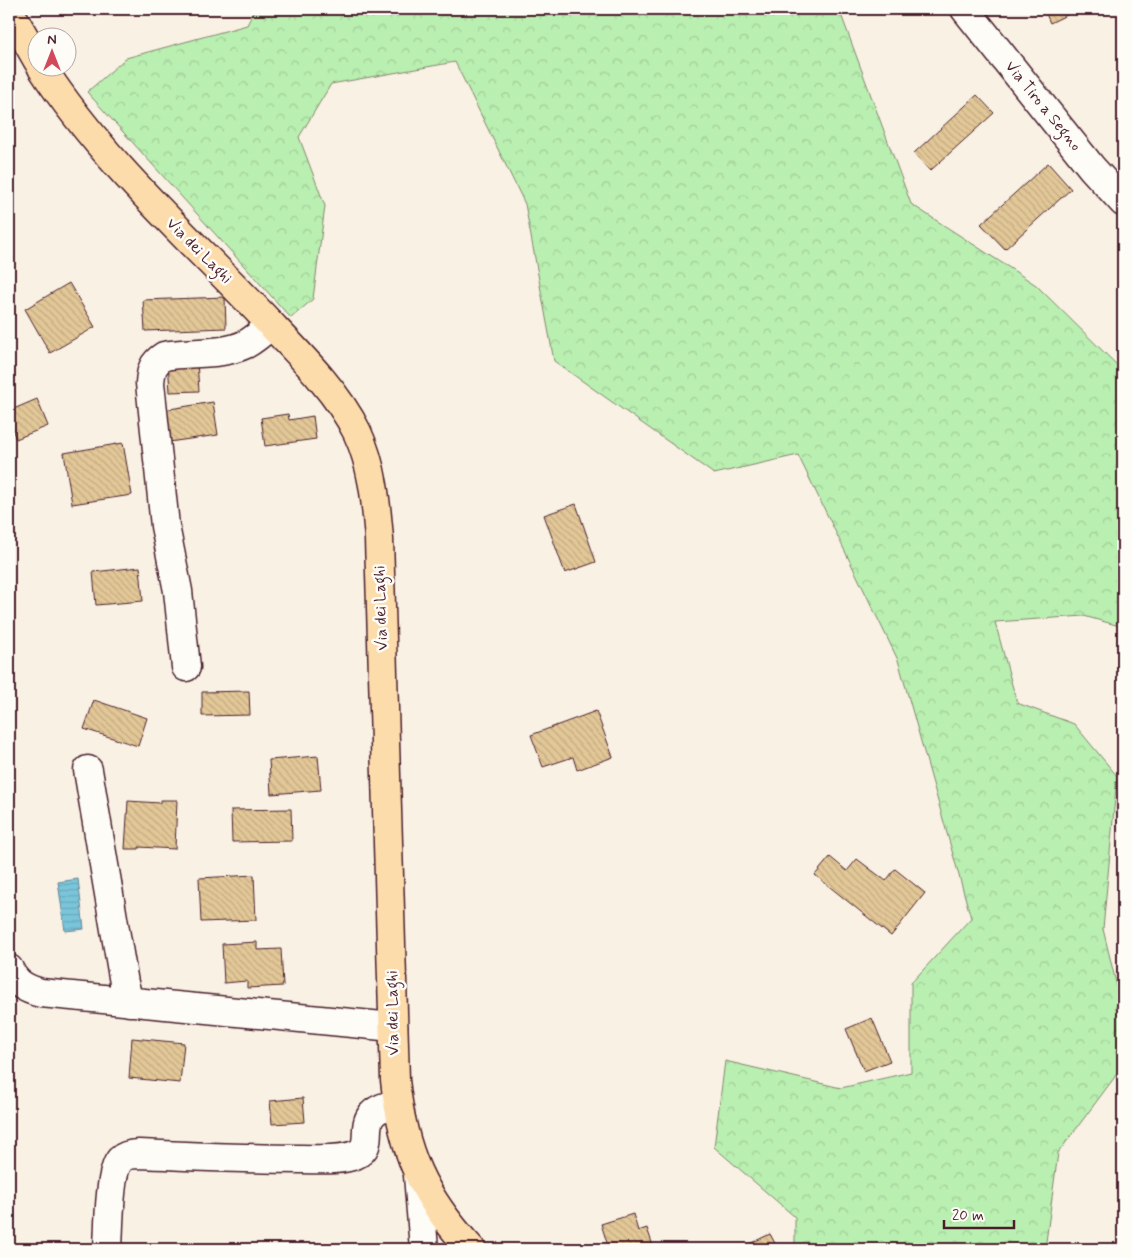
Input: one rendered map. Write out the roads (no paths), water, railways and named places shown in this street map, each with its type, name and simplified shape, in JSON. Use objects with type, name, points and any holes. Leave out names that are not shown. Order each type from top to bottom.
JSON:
[{"type":"main road","points":[[9,10],[28,43]]},
{"type":"main road","name":"Via dei Laghi","points":[[49,78],[90,133],[146,198],[271,325],[312,370],[351,420],[364,450],[374,481],[380,576],[395,1080],[398,1104],[406,1142],[418,1175],[437,1208],[471,1249]]},
{"type":"street","name":"Via Tiro a Segno","points":[[965,9],[1092,168],[1123,202]]},
{"type":"street","points":[[186,667],[178,591],[165,526],[150,374],[153,366],[164,356],[224,351],[239,347],[254,340],[271,325]]},
{"type":"street","points":[[88,770],[124,983],[129,1002]]},
{"type":"street","points":[[9,969],[16,981],[22,986],[41,994],[394,1027]]},
{"type":"street","points":[[108,1249],[114,1174],[120,1160],[126,1156],[138,1154],[288,1159],[348,1158],[363,1151],[366,1145],[368,1120],[373,1113],[379,1108],[398,1104]]},
{"type":"street","points":[[418,1175],[424,1249]]},
{"type":"water","points":[[78,879],[84,929],[65,931],[58,882]]}]
